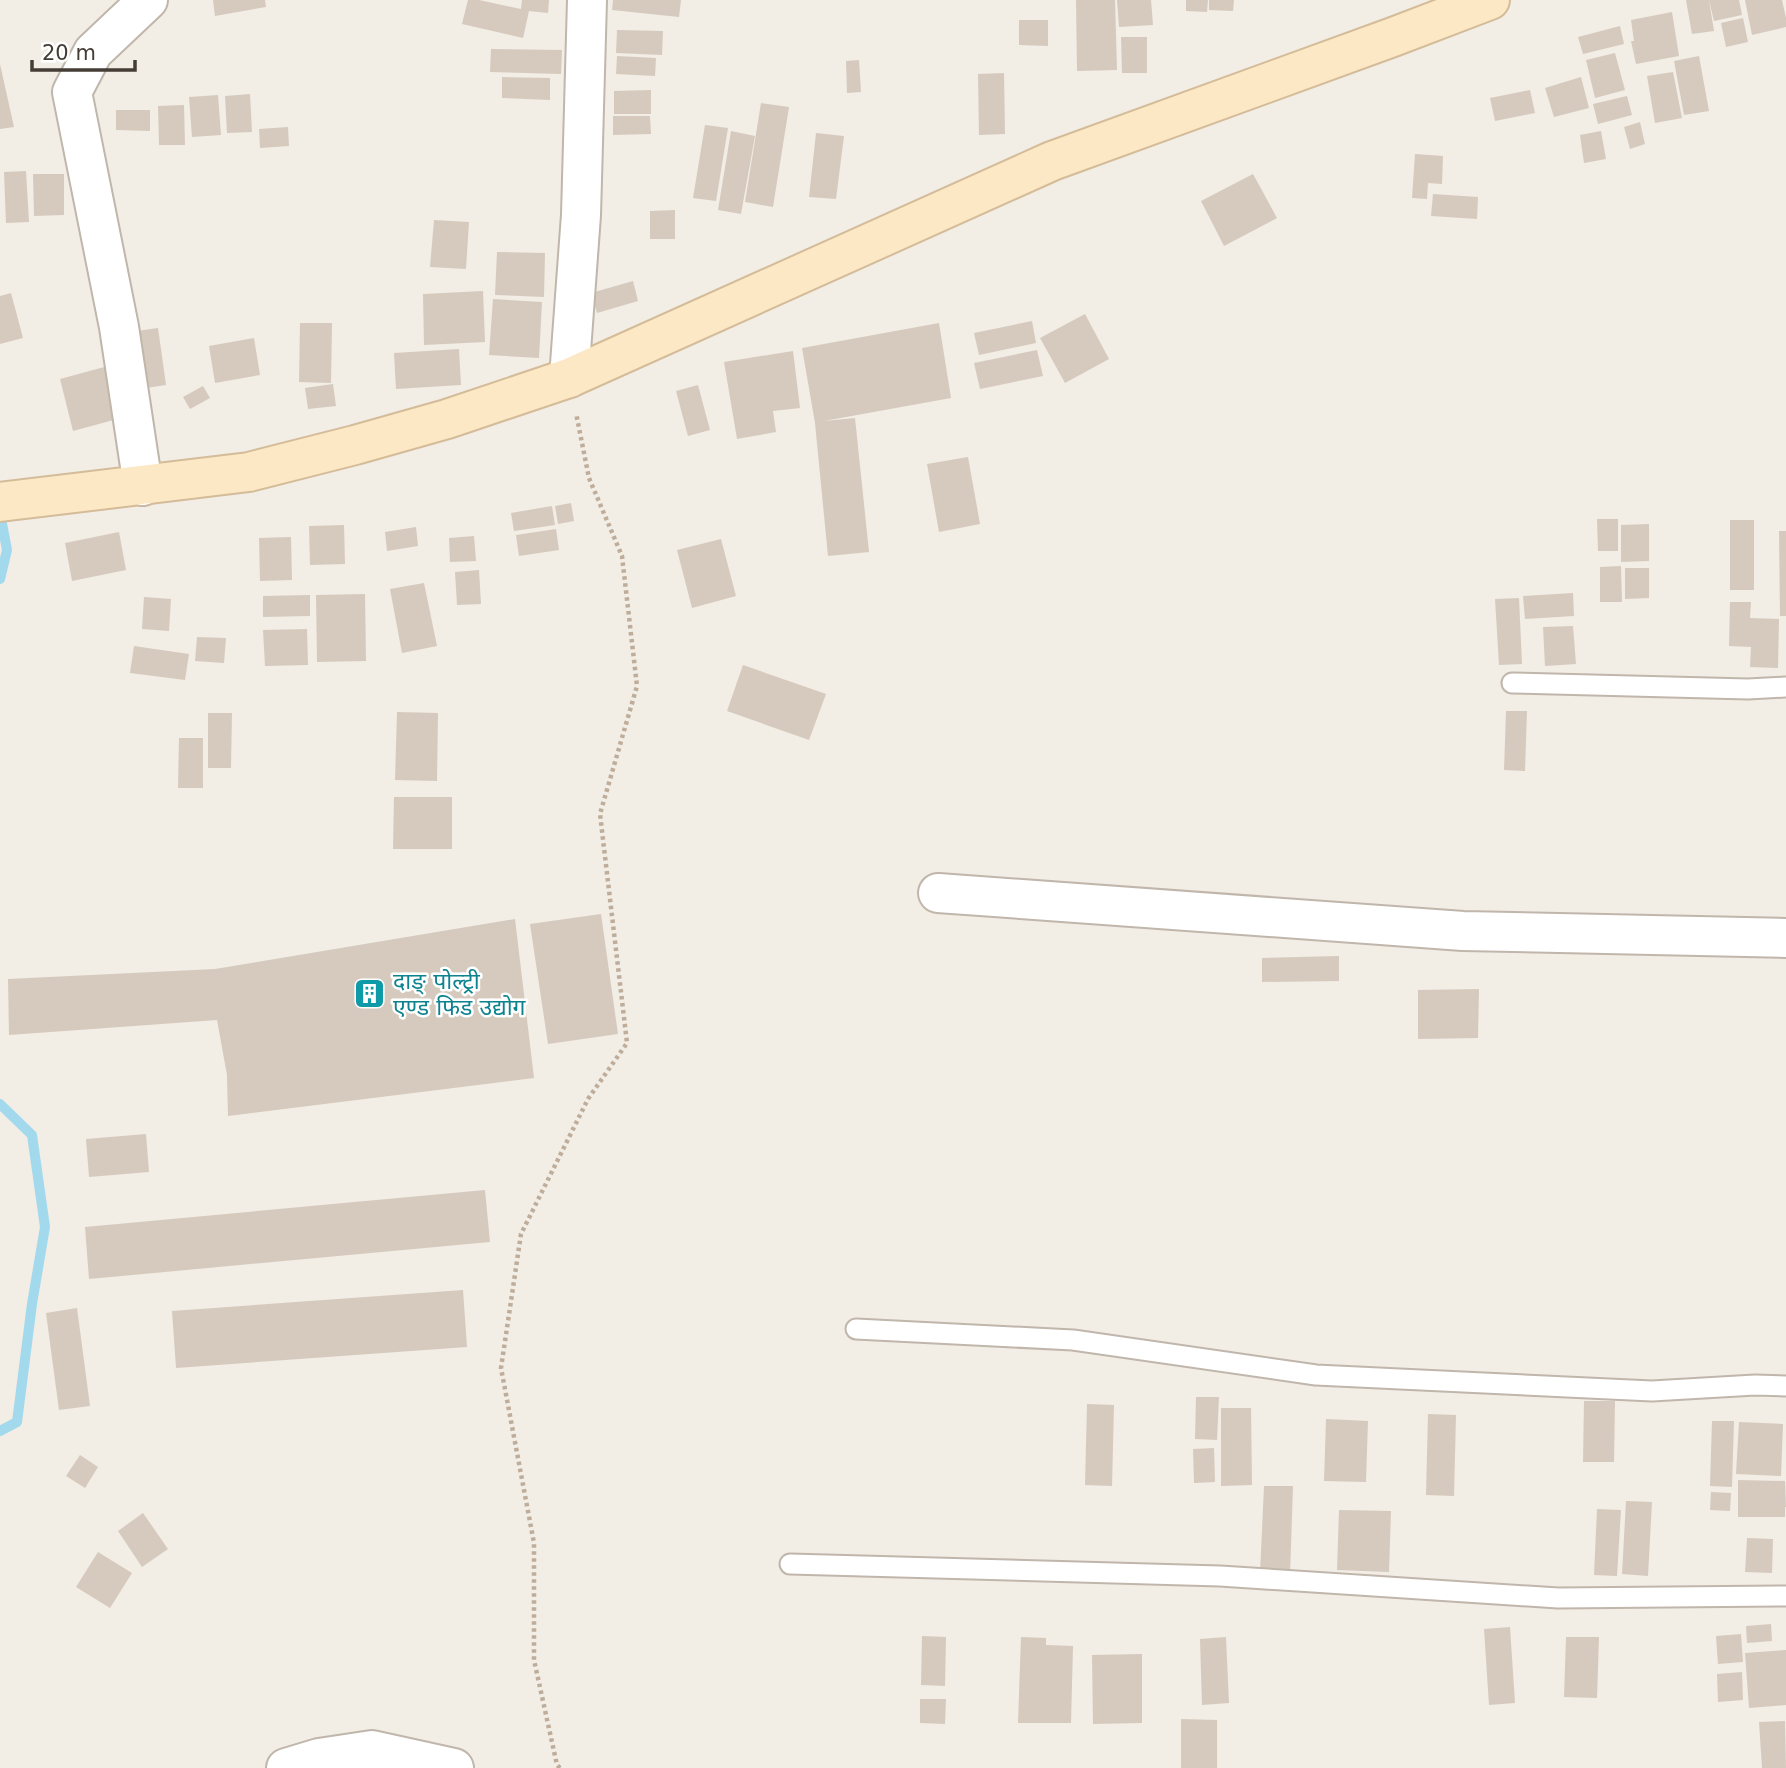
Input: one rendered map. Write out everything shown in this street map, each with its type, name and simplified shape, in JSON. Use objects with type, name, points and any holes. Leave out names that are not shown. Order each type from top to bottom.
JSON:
[{"type":"main road","points":[[0,502],[249,472],[447,419],[569,378],[1052,161],[1490,0]]},
{"type":"street","points":[[125,488],[119,327],[72,92],[93,52],[148,0]]},
{"type":"street","points":[[569,378],[580,215],[587,0]]},
{"type":"street","points":[[938,893],[1463,931],[1786,938]]},
{"type":"street","points":[[286,1768],[319,1758],[372,1750],[454,1768]]},
{"type":"lane","points":[[1512,683],[1748,689],[1786,687]]},
{"type":"lane","points":[[856,1329],[1073,1340],[1316,1376],[1652,1391],[1755,1385],[1786,1386]]},
{"type":"lane","points":[[790,1564],[1220,1576],[1558,1598],[1786,1596]]},
{"type":"path","points":[[559,1768],[534,1660],[534,1543],[501,1368],[521,1234],[588,1099],[627,1043],[600,814],[637,686],[622,556],[589,478],[569,378]]},
{"type":"building","points":[[213,0],[265,0],[266,7],[215,16]]},
{"type":"building","points":[[468,0],[521,9],[522,0],[549,0],[548,13],[529,11],[523,38],[462,24]]},
{"type":"building","points":[[613,0],[681,0],[679,17],[612,10]]},
{"type":"building","points":[[1076,0],[1115,0],[1117,70],[1077,71]]},
{"type":"building","points":[[1117,0],[1151,0],[1153,25],[1119,27]]},
{"type":"building","points":[[1186,0],[1208,0],[1207,12],[1186,11]]},
{"type":"building","points":[[1209,0],[1234,0],[1233,11],[1209,10]]},
{"type":"building","points":[[1686,0],[1709,0],[1714,31],[1692,34]]},
{"type":"building","points":[[1709,0],[1739,0],[1742,15],[1714,21]]},
{"type":"building","points":[[1745,0],[1782,0],[1786,27],[1752,35]]},
{"type":"building","points":[[1672,12],[1679,56],[1636,64],[1631,41],[1634,41],[1631,20]]},
{"type":"building","points":[[1743,18],[1748,42],[1726,47],[1721,23]]},
{"type":"building","points":[[1019,20],[1048,20],[1048,46],[1019,45]]},
{"type":"building","points":[[1620,26],[1624,44],[1583,54],[1578,37]]},
{"type":"building","points":[[617,30],[663,31],[662,55],[616,53]]},
{"type":"building","points":[[1121,37],[1147,37],[1147,73],[1122,73]]},
{"type":"building","points":[[491,49],[562,50],[561,74],[490,72]]},
{"type":"building","points":[[1615,53],[1625,90],[1595,98],[1586,60]]},
{"type":"building","points":[[617,56],[656,58],[655,76],[616,74]]},
{"type":"building","points":[[1699,56],[1709,111],[1684,115],[1674,61]]},
{"type":"building","points":[[859,60],[861,92],[847,93],[846,61]]},
{"type":"building","points":[[0,64],[14,127],[0,129]]},
{"type":"building","points":[[1673,72],[1682,118],[1655,123],[1647,76]]},
{"type":"building","points":[[1004,73],[1005,134],[979,135],[978,74]]},
{"type":"building","points":[[502,77],[550,78],[550,100],[502,98]]},
{"type":"building","points":[[1581,77],[1589,108],[1554,117],[1545,88]]},
{"type":"building","points":[[651,90],[651,114],[614,114],[614,91]]},
{"type":"building","points":[[1530,90],[1535,113],[1495,121],[1490,98]]},
{"type":"building","points":[[250,94],[252,132],[227,133],[225,96]]},
{"type":"building","points":[[218,95],[221,135],[192,137],[189,97]]},
{"type":"building","points":[[1627,96],[1632,115],[1598,124],[1593,104]]},
{"type":"building","points":[[761,103],[789,107],[773,207],[745,202]]},
{"type":"building","points":[[184,105],[185,145],[159,145],[158,106]]},
{"type":"building","points":[[116,110],[150,110],[150,131],[116,130]]},
{"type":"building","points":[[613,116],[650,116],[651,134],[613,135]]},
{"type":"building","points":[[1640,122],[1645,144],[1630,149],[1624,127]]},
{"type":"building","points":[[705,125],[728,128],[716,201],[693,198]]},
{"type":"building","points":[[288,127],[289,146],[260,148],[259,129]]},
{"type":"building","points":[[731,131],[755,136],[741,214],[718,210]]},
{"type":"building","points":[[1601,131],[1606,159],[1584,163],[1580,135]]},
{"type":"building","points":[[816,133],[844,136],[836,199],[809,197]]},
{"type":"building","points":[[1415,154],[1443,156],[1442,184],[1428,183],[1427,199],[1412,198]]},
{"type":"building","points":[[26,171],[29,222],[6,223],[4,172]]},
{"type":"building","points":[[33,174],[64,174],[64,215],[34,216]]},
{"type":"building","points":[[1253,174],[1277,218],[1224,246],[1201,201]]},
{"type":"building","points":[[1433,194],[1478,197],[1477,219],[1431,216]]},
{"type":"building","points":[[675,210],[675,239],[650,239],[650,211]]},
{"type":"building","points":[[434,220],[469,222],[466,269],[430,267]]},
{"type":"building","points":[[497,252],[545,253],[544,297],[495,295]]},
{"type":"building","points":[[633,281],[638,301],[597,313],[591,293]]},
{"type":"building","points":[[483,291],[485,342],[424,345],[423,294]]},
{"type":"building","points":[[11,293],[23,338],[0,344],[0,296]]},
{"type":"building","points":[[493,299],[542,302],[539,358],[489,355]]},
{"type":"building","points":[[1085,314],[1109,359],[1065,383],[1040,338]]},
{"type":"building","points":[[1032,321],[1036,343],[979,355],[974,333]]},
{"type":"building","points":[[300,323],[332,323],[331,383],[299,382]]},
{"type":"building","points":[[939,323],[951,398],[824,421],[855,418],[869,552],[828,556],[815,423],[802,348]]},
{"type":"building","points":[[158,328],[166,385],[146,388],[137,331]]},
{"type":"building","points":[[254,338],[260,375],[215,383],[209,346]]},
{"type":"building","points":[[459,349],[461,385],[396,389],[394,353]]},
{"type":"building","points":[[1037,350],[1043,376],[980,389],[974,363]]},
{"type":"building","points":[[793,351],[800,408],[773,411],[776,432],[737,439],[724,362]]},
{"type":"building","points":[[108,366],[121,418],[73,431],[60,379]]},
{"type":"building","points":[[333,384],[336,406],[308,409],[305,388]]},
{"type":"building","points":[[698,385],[710,430],[688,436],[676,391]]},
{"type":"building","points":[[203,386],[210,398],[190,409],[183,397]]},
{"type":"building","points":[[968,457],[980,524],[939,532],[927,464]]},
{"type":"building","points":[[571,503],[574,521],[558,524],[555,506]]},
{"type":"building","points":[[552,506],[555,525],[514,531],[511,513]]},
{"type":"building","points":[[1597,519],[1618,519],[1618,551],[1598,551]]},
{"type":"building","points":[[1730,520],[1754,520],[1754,590],[1730,590]]},
{"type":"building","points":[[1649,524],[1649,561],[1621,562],[1621,525]]},
{"type":"building","points":[[344,525],[345,564],[310,565],[309,526]]},
{"type":"building","points":[[416,527],[418,546],[387,551],[385,532]]},
{"type":"building","points":[[556,529],[559,550],[519,556],[516,535]]},
{"type":"building","points":[[1779,531],[1786,531],[1786,616],[1780,616]]},
{"type":"building","points":[[119,532],[126,570],[72,581],[65,543]]},
{"type":"building","points":[[474,536],[476,561],[450,562],[449,538]]},
{"type":"building","points":[[291,537],[292,580],[260,581],[259,538]]},
{"type":"building","points":[[721,539],[736,596],[692,608],[677,550]]},
{"type":"building","points":[[1621,566],[1622,602],[1600,602],[1600,567]]},
{"type":"building","points":[[1625,568],[1649,568],[1649,598],[1625,599]]},
{"type":"building","points":[[479,570],[481,604],[457,605],[455,572]]},
{"type":"building","points":[[424,583],[437,646],[402,653],[390,589]]},
{"type":"building","points":[[1573,593],[1574,616],[1525,619],[1523,596]]},
{"type":"building","points":[[365,594],[366,661],[317,662],[316,595]]},
{"type":"building","points":[[310,595],[310,616],[263,617],[263,596]]},
{"type":"building","points":[[144,597],[171,599],[169,631],[142,629]]},
{"type":"building","points":[[1519,598],[1522,664],[1499,665],[1495,599]]},
{"type":"building","points":[[1730,602],[1751,602],[1750,618],[1779,619],[1778,668],[1750,667],[1751,647],[1729,646]]},
{"type":"building","points":[[1573,626],[1576,664],[1545,666],[1543,627]]},
{"type":"building","points":[[307,629],[308,665],[265,666],[263,630]]},
{"type":"building","points":[[197,637],[226,638],[224,663],[195,661]]},
{"type":"building","points":[[134,646],[189,654],[185,680],[130,673]]},
{"type":"building","points":[[743,665],[826,694],[809,740],[727,711]]},
{"type":"building","points":[[1506,711],[1527,711],[1525,771],[1504,770]]},
{"type":"building","points":[[397,712],[438,713],[437,781],[395,780]]},
{"type":"building","points":[[208,713],[232,713],[231,768],[208,768]]},
{"type":"building","points":[[179,738],[203,738],[203,788],[178,788]]},
{"type":"building","points":[[394,797],[452,797],[452,849],[393,849]]},
{"type":"building","points":[[601,914],[618,1034],[548,1044],[530,924]]},
{"type":"building","name":"दाङ् पोल्ट्री एण्ड फिड उद्योग","points":[[515,919],[534,1078],[228,1116],[227,1075],[217,1020],[9,1035],[8,979],[215,969]]},
{"type":"building","points":[[1339,956],[1339,981],[1262,982],[1262,958]]},
{"type":"building","points":[[1479,989],[1478,1038],[1418,1039],[1418,990]]},
{"type":"building","points":[[146,1134],[149,1172],[89,1177],[86,1139]]},
{"type":"building","points":[[485,1190],[490,1242],[89,1279],[85,1227]]},
{"type":"building","points":[[463,1290],[467,1347],[176,1368],[172,1311]]},
{"type":"building","points":[[77,1308],[90,1406],[59,1410],[46,1313]]},
{"type":"building","points":[[1196,1397],[1219,1397],[1217,1440],[1195,1439]]},
{"type":"building","points":[[1584,1401],[1615,1401],[1614,1462],[1583,1462]]},
{"type":"building","points":[[1087,1404],[1114,1405],[1112,1486],[1085,1485]]},
{"type":"building","points":[[1221,1408],[1251,1408],[1252,1485],[1221,1486]]},
{"type":"building","points":[[1428,1414],[1456,1415],[1454,1496],[1426,1495]]},
{"type":"building","points":[[1326,1419],[1368,1421],[1366,1482],[1324,1481]]},
{"type":"building","points":[[1712,1421],[1734,1421],[1732,1487],[1710,1486]]},
{"type":"building","points":[[1739,1422],[1783,1424],[1781,1476],[1736,1474]]},
{"type":"building","points":[[1214,1448],[1215,1482],[1194,1483],[1193,1449]]},
{"type":"building","points":[[80,1455],[98,1467],[85,1488],[66,1476]]},
{"type":"building","points":[[1738,1480],[1785,1481],[1785,1517],[1738,1517]]},
{"type":"building","points":[[1264,1486],[1293,1486],[1290,1575],[1260,1574]]},
{"type":"building","points":[[1711,1492],[1731,1493],[1730,1511],[1710,1510]]},
{"type":"building","points":[[1626,1501],[1652,1502],[1648,1576],[1622,1574]]},
{"type":"building","points":[[1597,1509],[1621,1510],[1617,1576],[1594,1575]]},
{"type":"building","points":[[1339,1510],[1391,1511],[1389,1572],[1337,1570]]},
{"type":"building","points":[[143,1513],[168,1549],[142,1567],[118,1531]]},
{"type":"building","points":[[1747,1538],[1773,1539],[1772,1573],[1745,1572]]},
{"type":"building","points":[[98,1552],[132,1573],[110,1608],[76,1587]]},
{"type":"building","points":[[1771,1624],[1772,1641],[1747,1643],[1746,1626]]},
{"type":"building","points":[[1510,1627],[1515,1703],[1489,1705],[1484,1629]]},
{"type":"building","points":[[1741,1634],[1743,1662],[1718,1664],[1716,1636]]},
{"type":"building","points":[[922,1636],[946,1637],[945,1686],[921,1685]]},
{"type":"building","points":[[1021,1637],[1046,1638],[1046,1645],[1073,1646],[1071,1723],[1018,1723]]},
{"type":"building","points":[[1226,1637],[1229,1703],[1202,1705],[1200,1639]]},
{"type":"building","points":[[1566,1637],[1599,1637],[1597,1698],[1564,1697]]},
{"type":"building","points":[[1786,1650],[1786,1705],[1749,1708],[1745,1653]]},
{"type":"building","points":[[1142,1654],[1142,1723],[1093,1724],[1092,1655]]},
{"type":"building","points":[[1742,1672],[1743,1700],[1718,1702],[1717,1674]]},
{"type":"building","points":[[920,1699],[946,1699],[945,1724],[920,1723]]},
{"type":"building","points":[[1181,1719],[1217,1720],[1217,1768],[1181,1768]]},
{"type":"building","points":[[1785,1721],[1786,1768],[1762,1768],[1759,1722]]},
{"type":"waterway","points":[[0,513],[7,550],[0,579]]},
{"type":"waterway","points":[[0,1104],[32,1135],[45,1227],[17,1422],[0,1431]]},
{"type":"place","name":"दाङ् पोल्ट्री एण्ड फिड उद्योग","points":[[370,994]]}]
